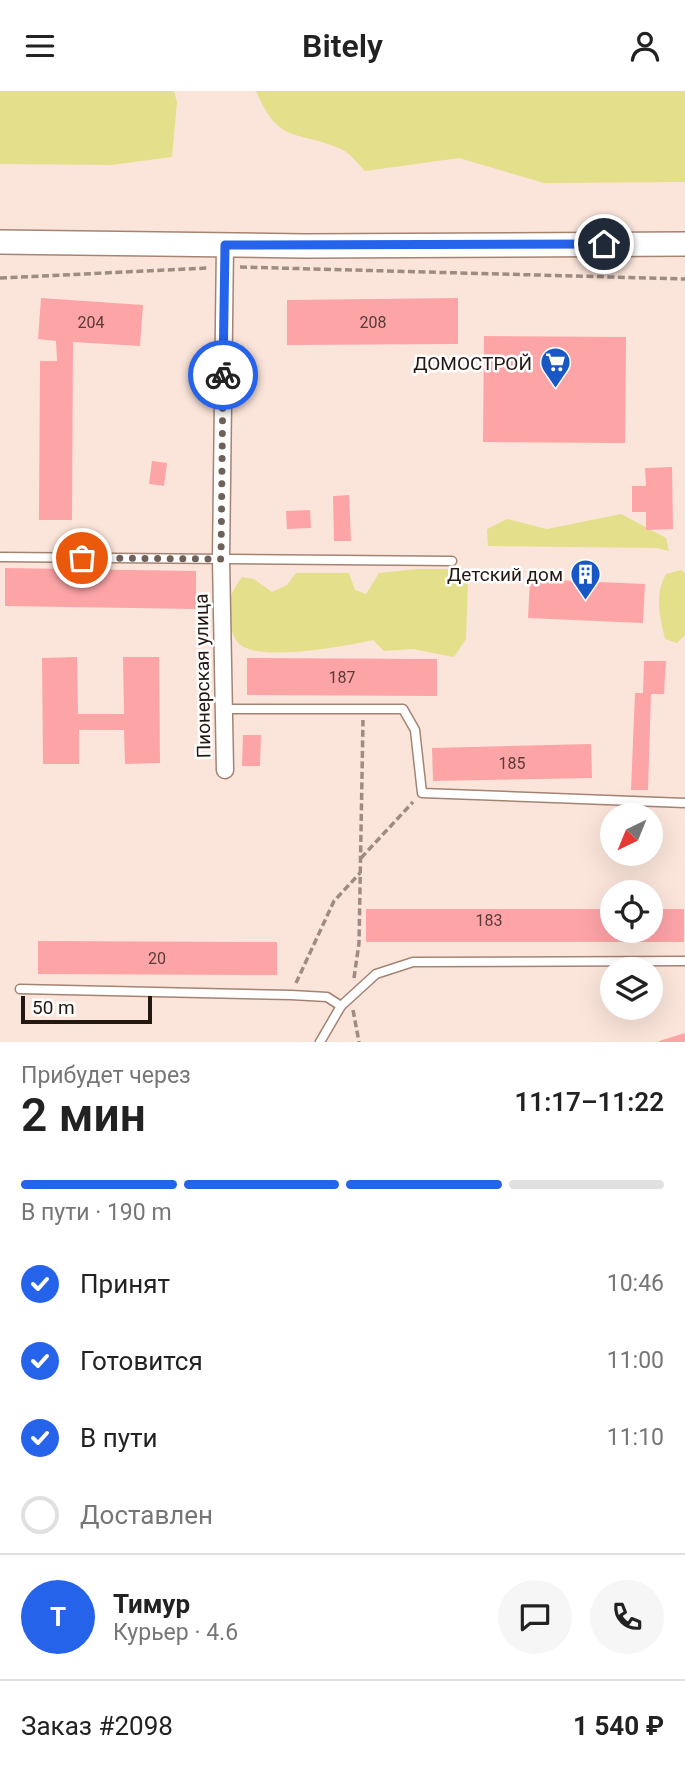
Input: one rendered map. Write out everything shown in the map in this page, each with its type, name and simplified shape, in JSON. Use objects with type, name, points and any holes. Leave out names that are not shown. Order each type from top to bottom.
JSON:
[{"type":"main road","points":[[0,242],[225,256],[685,244]]},
{"type":"street","name":"Пионерская улица","points":[[225,256],[221,559],[225,770]]},
{"type":"lane","points":[[0,557],[452,561]]},
{"type":"lane","points":[[224,709],[403,709],[415,730],[422,793],[685,803]]},
{"type":"lane","points":[[320,1042],[341,1006],[376,974],[413,962],[685,961]]},
{"type":"lane","points":[[20,989],[291,995],[327,997],[341,1006]]},
{"type":"path","points":[[0,278],[225,256],[685,279]]},
{"type":"path","points":[[359,1042],[352,996],[359,943],[363,709]]},
{"type":"path","points":[[361,858],[422,793]]},
{"type":"path","points":[[291,995],[334,901],[361,872]]},
{"type":"shaded area","points":[[0,91],[174,91],[177,102],[172,157],[111,165],[0,164]]},
{"type":"shaded area","points":[[256,91],[685,91],[685,182],[544,183],[459,158],[365,171],[341,149],[281,128],[273,120]]},
{"type":"shaded area","points":[[621,514],[666,538],[669,551],[657,548],[488,546],[487,529],[507,519],[547,529]]},
{"type":"shaded area","points":[[454,569],[468,579],[466,639],[454,657],[413,649],[384,651],[373,640],[306,651],[269,652],[242,646],[232,633],[229,604],[242,577],[254,579],[272,592],[287,585],[296,573],[349,573],[355,590],[366,594],[379,573]]},
{"type":"shaded area","points":[[681,570],[685,573],[685,635],[677,643],[665,639],[659,598],[666,574]]},
{"type":"building","points":[[41,298],[143,305],[140,346],[73,342],[72,520],[39,520],[40,361],[57,361],[56,341],[38,339]]},
{"type":"building","points":[[458,298],[458,344],[287,345],[287,300]]},
{"type":"building","name":"ДОМОСТРОЙ","points":[[484,336],[626,337],[625,443],[483,442]]},
{"type":"building","points":[[152,461],[167,463],[164,486],[149,484]]},
{"type":"building","points":[[672,467],[673,529],[646,530],[646,512],[632,512],[632,486],[646,486],[645,468]]},
{"type":"building","points":[[349,495],[351,541],[334,541],[333,496]]},
{"type":"building","points":[[310,510],[311,528],[287,529],[286,511]]},
{"type":"building","points":[[5,568],[196,571],[196,609],[5,606]]},
{"type":"building","name":"Детский дом","points":[[530,579],[645,584],[643,623],[528,618]]},
{"type":"building","points":[[77,657],[78,714],[124,714],[123,657],[159,657],[160,763],[125,764],[124,730],[79,730],[79,764],[43,764],[42,658]]},
{"type":"building","points":[[247,658],[437,659],[437,696],[247,695]]},
{"type":"building","points":[[644,661],[666,661],[664,694],[651,694],[648,790],[631,790],[635,693],[643,693]]},
{"type":"building","points":[[243,735],[261,735],[260,766],[242,766]]},
{"type":"building","points":[[591,744],[592,778],[433,781],[432,748]]},
{"type":"building","points":[[366,909],[600,909],[600,942],[366,942]]},
{"type":"building","points":[[663,909],[684,909],[684,942],[663,942]]},
{"type":"building","points":[[38,941],[277,942],[277,975],[38,974]]},
{"type":"building","points":[[685,1033],[685,1042],[659,1042],[659,1041]]},
{"type":"way so far","points":[[82,558],[221,559],[223,375]]},
{"type":"place","name":"ДОМОСТРОЙ","points":[[555,390]]},
{"type":"place","name":"Детский дом","points":[[586,601]]},
{"type":"route","points":[[223,375],[225,245],[604,244]]}]
